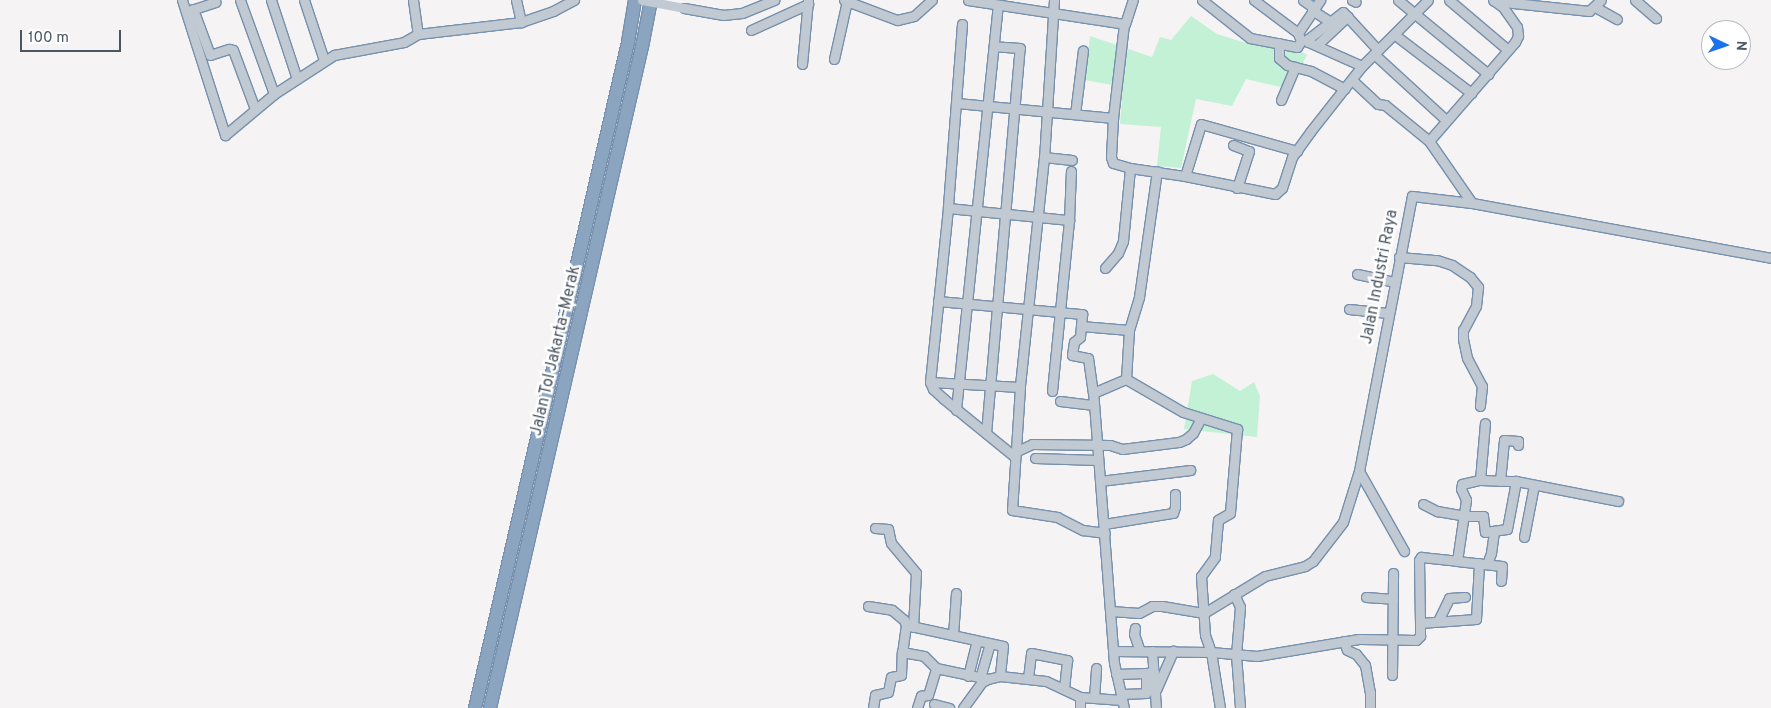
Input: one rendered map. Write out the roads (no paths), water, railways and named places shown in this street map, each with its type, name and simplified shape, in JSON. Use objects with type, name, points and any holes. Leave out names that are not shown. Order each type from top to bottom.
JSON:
[{"type":"highway","name":"Jalan Tol Jakarta–Merak","points":[[475,708],[628,42],[635,0]]},
{"type":"highway","name":"Jalan Tol Jakarta–Merak","points":[[490,708],[641,52],[650,0]]},
{"type":"street","points":[[182,0],[189,10],[210,55],[229,49],[233,50],[255,109]]},
{"type":"street","points":[[240,0],[274,94]]},
{"type":"street","points":[[271,0],[297,79]]},
{"type":"street","points":[[304,0],[324,60]]},
{"type":"street","points":[[413,0],[418,34]]},
{"type":"street","points":[[516,0],[521,22]]},
{"type":"street","points":[[189,10],[225,134],[274,94],[324,60],[342,53],[404,42],[418,34],[521,22],[553,11],[574,0]]},
{"type":"street","points":[[642,0],[723,15],[742,13],[775,0]]},
{"type":"street","points":[[834,59],[846,0],[897,20],[914,16],[932,0]]},
{"type":"street","points":[[968,0],[1125,24]]},
{"type":"street","points":[[1054,0],[1045,110],[1044,157],[1020,387],[1014,454],[1012,510],[1057,517],[1083,530],[1104,528],[1173,513],[1175,494]]},
{"type":"street","points":[[1133,0],[1125,24],[1113,118],[1111,157],[1115,164],[1184,176],[1268,194],[1279,192],[1297,151],[1362,66],[1428,0]]},
{"type":"street","points":[[1202,0],[1249,38],[1299,46],[1302,41],[1298,34],[1254,0]]},
{"type":"street","points":[[1303,0],[1329,21]]},
{"type":"street","points":[[1298,34],[1320,0]]},
{"type":"street","points":[[1398,0],[1488,74]]},
{"type":"street","points":[[1449,0],[1508,50]]},
{"type":"street","points":[[1635,0],[1656,18]]},
{"type":"street","points":[[189,10],[216,2]]},
{"type":"street","points":[[751,30],[808,2]]},
{"type":"street","points":[[802,64],[808,2]]},
{"type":"street","points":[[1429,141],[1488,74],[1518,36],[1517,27],[1499,2]]},
{"type":"street","points":[[1499,2],[1571,4],[1589,11],[1598,3],[1617,19]]},
{"type":"street","points":[[956,410],[998,5]]},
{"type":"street","points":[[1362,66],[1308,42],[1308,39],[1341,12],[1348,16],[1376,51],[1446,120]]},
{"type":"street","points":[[1317,46],[1348,16]]},
{"type":"street","points":[[962,24],[948,208],[930,382],[933,389],[956,410],[1014,454]]},
{"type":"street","points":[[1394,35],[1471,93]]},
{"type":"street","points":[[1279,44],[1280,58],[1287,65],[1311,71],[1345,89]]},
{"type":"street","points":[[986,433],[1020,48],[994,46]]},
{"type":"street","points":[[1075,114],[1083,50]]},
{"type":"street","points":[[1281,100],[1295,67]]},
{"type":"street","points":[[1352,80],[1378,104],[1386,105],[1429,141],[1472,204]]},
{"type":"street","points":[[957,103],[1113,118]]},
{"type":"street","points":[[1184,176],[1201,124],[1297,151]]},
{"type":"street","points":[[1234,146],[1249,151],[1237,188]]},
{"type":"street","points":[[1044,157],[1072,160]]},
{"type":"street","points":[[1105,268],[1118,253],[1123,241],[1130,168]]},
{"type":"street","points":[[1052,391],[1069,220],[1071,171]]},
{"type":"street","points":[[1126,378],[1129,330],[1139,297],[1157,171]]},
{"type":"street","name":"Jalan Industri Raya","points":[[1204,612],[1265,576],[1305,566],[1344,522],[1359,471],[1412,196],[1472,204],[1771,258]]},
{"type":"street","points":[[948,208],[1069,220]]},
{"type":"street","points":[[1399,257],[1437,260],[1452,265],[1470,277],[1478,287],[1476,306],[1463,330],[1463,339],[1466,358],[1482,386],[1480,406]]},
{"type":"street","points":[[1357,274],[1394,282]]},
{"type":"street","points":[[938,301],[1060,310],[1082,314],[1080,337],[1074,342],[1072,355],[1088,358],[1094,393],[1097,460],[1113,652],[1122,701]]},
{"type":"street","points":[[1349,309],[1388,313]]},
{"type":"street","points":[[1081,326],[1129,330]]},
{"type":"street","points":[[1094,393],[1126,378]]},
{"type":"street","points":[[1126,378],[1183,412],[1237,430],[1230,513],[1218,520],[1215,558],[1201,576],[1205,635],[1211,652],[1220,708]]},
{"type":"street","points":[[930,382],[1020,387]]},
{"type":"street","points":[[1060,401],[1094,405]]},
{"type":"street","points":[[1014,454],[1032,444],[1110,445],[1122,448],[1179,442],[1186,440],[1193,433],[1201,418]]},
{"type":"street","points":[[1480,480],[1485,423]]},
{"type":"street","points":[[1500,480],[1505,436],[1518,441],[1518,445]]},
{"type":"street","points":[[1034,458],[1097,460]]},
{"type":"street","points":[[1100,481],[1190,470]]},
{"type":"street","points":[[1359,471],[1404,551]]},
{"type":"street","points":[[1457,561],[1466,498],[1461,489],[1462,484],[1480,480],[1516,481],[1618,501]]},
{"type":"street","points":[[1424,504],[1437,511],[1464,516],[1483,516],[1484,532],[1494,531],[1509,527],[1516,481]]},
{"type":"street","points":[[1524,537],[1534,485]]},
{"type":"street","points":[[873,708],[876,694],[887,693],[891,677],[900,675],[902,652],[909,626],[916,573],[891,543],[888,529],[874,528]]},
{"type":"street","points":[[1420,622],[1476,619],[1483,564],[1491,553],[1494,531]]},
{"type":"street","points":[[1113,652],[1152,650],[1262,656],[1368,638],[1393,640],[1419,638],[1420,558],[1502,566],[1501,581]]},
{"type":"street","points":[[1392,675],[1393,573]]},
{"type":"street","points":[[953,635],[956,593]]},
{"type":"street","points":[[1234,594],[1240,606],[1236,655],[1240,708]]},
{"type":"street","points":[[1366,597],[1394,599]]},
{"type":"street","points":[[1438,621],[1449,598],[1465,597]]},
{"type":"street","points":[[868,606],[895,611],[909,626],[1003,646],[1000,676]]},
{"type":"street","points":[[1111,612],[1139,613],[1152,606],[1162,606],[1204,612]]},
{"type":"street","points":[[1135,628],[1134,634],[1140,651]]},
{"type":"street","points":[[968,676],[977,641]]},
{"type":"street","points":[[1344,641],[1347,650],[1356,654],[1365,665],[1370,692],[1370,708]]},
{"type":"street","points":[[963,708],[984,678],[990,644]]},
{"type":"street","points":[[902,652],[924,656],[936,668],[968,676],[1028,678],[1053,683],[1080,696],[1122,701],[1146,693],[1152,650]]},
{"type":"street","points":[[1156,690],[1173,651]]},
{"type":"street","points":[[1028,678],[1031,653],[1067,660],[1064,689]]},
{"type":"street","points":[[916,708],[922,696],[928,695],[936,668]]},
{"type":"street","points":[[1094,698],[1096,668]]},
{"type":"street","points":[[1116,674],[1150,673]]},
{"type":"street","points":[[1150,673],[1156,690],[1156,708]]},
{"type":"street","points":[[1080,696],[1080,708]]},
{"type":"street","points":[[934,704],[949,708]]}]
